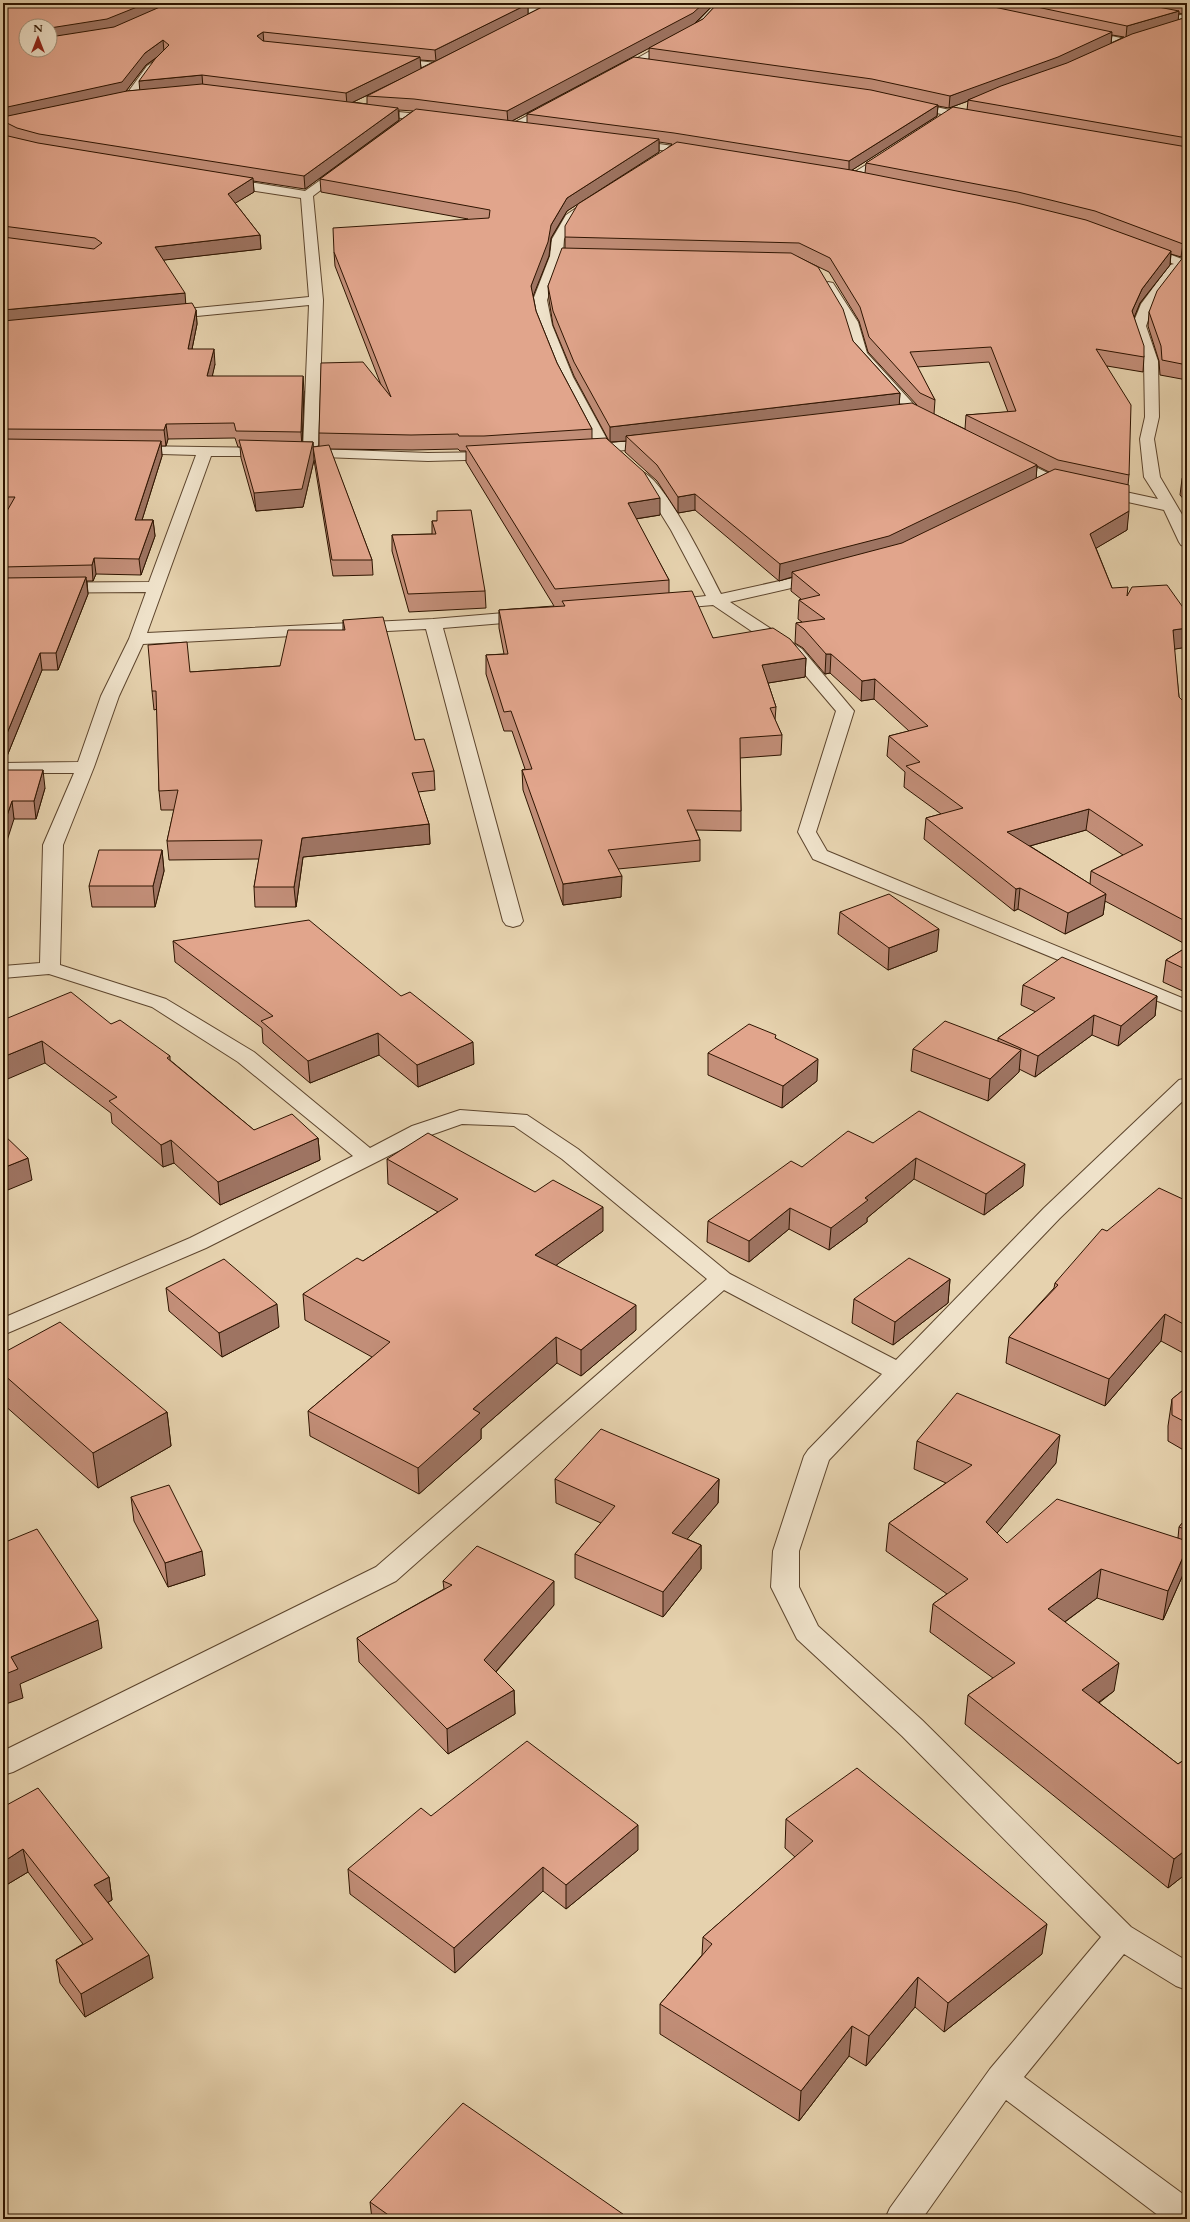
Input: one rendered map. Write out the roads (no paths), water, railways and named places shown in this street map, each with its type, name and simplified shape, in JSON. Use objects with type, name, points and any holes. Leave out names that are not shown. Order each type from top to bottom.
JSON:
[{"type":"street","points":[[458,3],[547,10],[524,22]]},
{"type":"street","points":[[608,77],[698,28],[722,3]]},
{"type":"street","points":[[1145,3],[1151,13],[1187,19]]},
{"type":"street","points":[[1172,29],[1187,24]]},
{"type":"street","points":[[1072,31],[1130,41],[1106,51]]},
{"type":"street","points":[[128,99],[151,68],[164,56]]},
{"type":"street","points":[[382,60],[440,65],[416,77]]},
{"type":"street","points":[[635,63],[650,65]]},
{"type":"street","points":[[114,102],[143,98]]},
{"type":"street","points":[[510,128],[559,101]]},
{"type":"street","points":[[900,102],[981,120]]},
{"type":"street","points":[[363,106],[414,116],[451,120]]},
{"type":"street","points":[[937,122],[950,114],[969,106]]},
{"type":"street","points":[[402,125],[414,116]]},
{"type":"street","points":[[496,126],[534,131]]},
{"type":"street","points":[[619,142],[705,154]]},
{"type":"street","points":[[851,178],[897,148]]},
{"type":"street","points":[[655,161],[674,149]]},
{"type":"street","points":[[214,180],[307,195],[351,162]]},
{"type":"street","points":[[836,175],[866,181]]},
{"type":"street","points":[[611,190],[572,215],[558,239],[556,256],[540,300],[545,325],[566,377],[607,448],[622,458]]},
{"type":"street","points":[[307,195],[316,300],[310,453]]},
{"type":"street","points":[[1135,244],[1184,263],[1148,304],[1139,326],[1151,361],[1152,417],[1147,439],[1152,476],[1186,535]]},
{"type":"street","points":[[556,256],[603,257]]},
{"type":"street","points":[[823,276],[851,322],[860,354],[913,412],[942,426]]},
{"type":"street","points":[[155,317],[316,300]]},
{"type":"street","points":[[898,414],[913,412]]},
{"type":"street","points":[[574,450],[673,441]]},
{"type":"street","points":[[120,450],[205,450],[428,457],[514,455]]},
{"type":"street","points":[[50,968],[53,846],[85,767],[110,696],[137,639],[157,587],[205,450]]},
{"type":"street","points":[[997,454],[1051,481],[1169,506]]},
{"type":"street","points":[[634,469],[651,485],[679,530],[716,600],[796,653],[845,711],[813,808],[807,832],[820,855],[1187,1007]]},
{"type":"street","points":[[1031,491],[1051,481]]},
{"type":"street","points":[[653,605],[716,600],[835,573]]},
{"type":"street","points":[[3,588],[157,587]]},
{"type":"street","points":[[137,639],[433,624],[543,614]]},
{"type":"street","points":[[433,624],[513,921]]},
{"type":"street","points":[[3,768],[85,767]]},
{"type":"street","points":[[3,972],[50,968],[159,1003],[246,1057],[366,1156]]},
{"type":"street","points":[[1186,1087],[1052,1213],[817,1456],[786,1551],[785,1587],[807,1632],[912,1728],[1120,1936],[1187,1977]]},
{"type":"street","points":[[3,1327],[198,1243],[366,1156],[420,1131],[460,1117],[519,1120],[570,1154],[722,1279],[899,1372]]},
{"type":"street","points":[[3,1764],[386,1574],[722,1279]]},
{"type":"street","points":[[902,2219],[1002,2079],[1120,1936]]},
{"type":"street","points":[[1002,2079],[1187,2217]]}]
